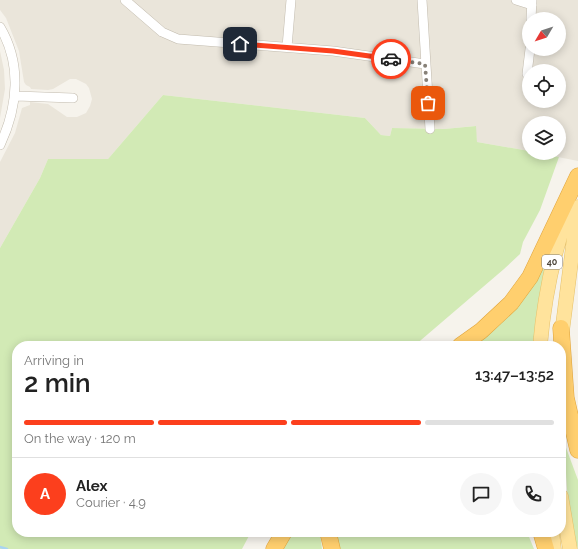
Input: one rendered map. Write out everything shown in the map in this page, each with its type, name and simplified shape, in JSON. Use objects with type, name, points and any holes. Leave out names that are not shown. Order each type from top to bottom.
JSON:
[{"type":"highway","points":[[467,341],[481,331],[511,303],[530,277],[578,176]]},
{"type":"highway","points":[[562,328],[563,341]]},
{"type":"highway","points":[[566,398],[578,450]]},
{"type":"highway","points":[[274,549],[281,537]]},
{"type":"highway","points":[[329,537],[332,549]]},
{"type":"highway","points":[[542,537],[546,549]]},
{"type":"main road","name":"40","points":[[541,341],[547,287],[556,246],[578,181]]},
{"type":"main road","name":"40","points":[[561,341],[578,207]]},
{"type":"main road","points":[[566,525],[570,549]]},
{"type":"main road","points":[[553,537],[554,549]]},
{"type":"street","points":[[125,0],[162,32],[178,39],[333,51],[425,64]]},
{"type":"street","points":[[287,47],[292,0]]},
{"type":"street","points":[[422,0],[430,129]]},
{"type":"street","points":[[516,0],[532,3]]},
{"type":"street","points":[[0,27],[11,52],[16,96],[7,129],[0,145]]},
{"type":"street","points":[[16,96],[73,98]]},
{"type":"shaded area","points":[[0,0],[578,0],[578,161],[566,159],[566,116],[522,116],[522,150],[477,142],[475,126],[444,129],[392,128],[390,136],[381,135],[365,118],[163,95],[108,159],[48,159],[40,178],[0,248],[0,162],[15,133],[22,108],[30,105],[30,102],[48,104],[67,117],[77,117],[86,113],[92,99],[89,88],[86,84],[76,79],[70,79],[53,89],[48,90],[31,89],[26,85],[24,82],[19,51],[6,18],[0,10]]},
{"type":"shaded area","points":[[0,51],[4,70],[5,89],[0,118]]},
{"type":"green space","points":[[163,95],[365,118],[381,135],[390,136],[392,128],[444,129],[476,126],[477,142],[522,150],[522,160],[558,160],[540,210],[523,242],[520,254],[420,341],[12,341],[12,537],[248,537],[242,549],[0,549],[0,248],[40,178],[48,159],[108,159]]},
{"type":"green space","points":[[554,240],[537,341],[472,341]]},
{"type":"green space","points":[[566,448],[578,480],[578,549],[571,524],[567,485]]},
{"type":"green space","points":[[289,537],[321,537],[322,549],[282,549]]},
{"type":"green space","points":[[336,537],[529,537],[534,549],[338,549]]},
{"type":"waterway","points":[[0,547],[7,549]]},
{"type":"way so far","points":[[391,59],[425,64],[428,103]]},
{"type":"route","points":[[240,44],[333,51],[391,59]]}]
